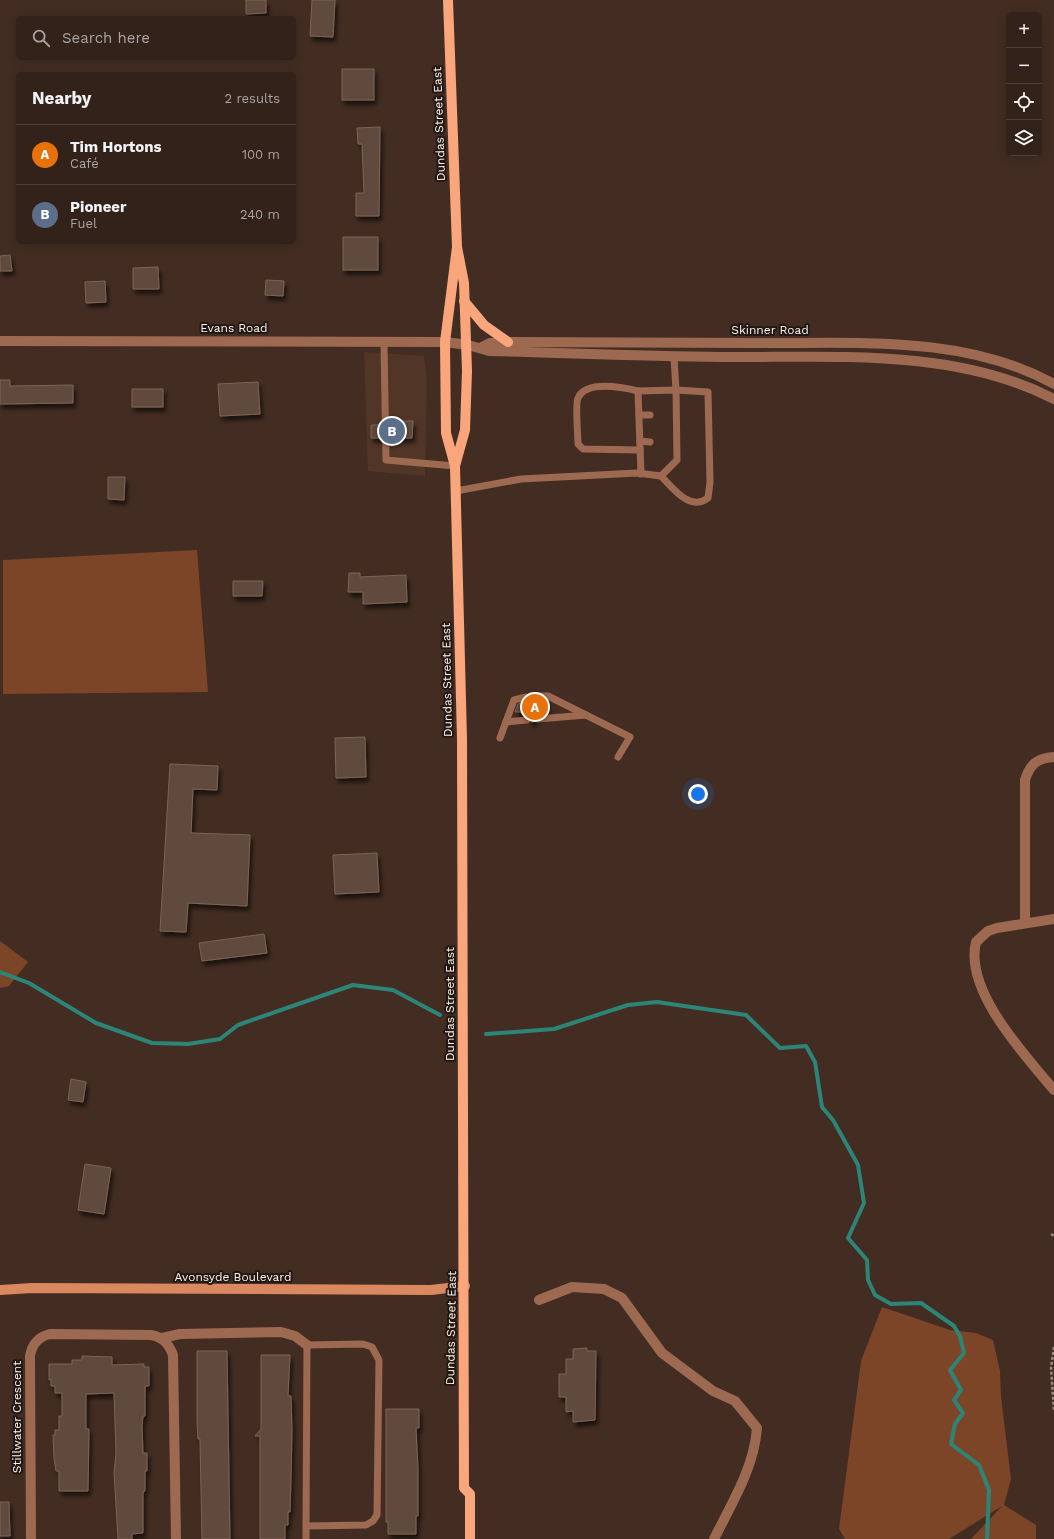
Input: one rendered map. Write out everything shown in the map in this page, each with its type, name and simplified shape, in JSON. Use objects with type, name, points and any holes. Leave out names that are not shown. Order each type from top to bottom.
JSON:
[{"type":"main road","name":"Dundas Street East","points":[[448,0],[457,247],[464,283],[468,345],[465,430],[455,466]]},
{"type":"main road","name":"Dundas Street East","points":[[457,247],[445,342],[446,433],[455,466],[462,739],[465,1286],[464,1488],[470,1494],[470,1539]]},
{"type":"main road","points":[[464,301],[484,325],[508,342]]},
{"type":"main road","name":"Avonsyde Boulevard","points":[[0,1290],[32,1288],[431,1290],[465,1286]]},
{"type":"street","name":"Evans Road","points":[[0,341],[445,342],[468,345]]},
{"type":"street","name":"Skinner Road","points":[[480,348],[490,344],[508,342],[893,344],[967,353],[1013,365],[1054,384]]},
{"type":"street","name":"Skinner Road","points":[[468,345],[489,351],[674,356],[894,358],[965,369],[995,376],[1054,399]]},
{"type":"street","points":[[1025,924],[1025,780],[1029,769],[1035,762],[1043,757],[1054,757]]},
{"type":"street","points":[[1054,919],[997,928],[982,935],[976,942],[974,958],[977,975],[989,1003],[1000,1023],[1054,1090]]},
{"type":"street","points":[[539,1300],[572,1287],[604,1289],[622,1298],[662,1353],[713,1391],[735,1401],[757,1428],[756,1446],[749,1468],[714,1539]]},
{"type":"street","points":[[162,1338],[180,1334],[280,1332],[295,1336],[307,1345]]},
{"type":"street","name":"Stillwater Crescent","points":[[31,1539],[29,1366],[32,1347],[42,1336],[50,1334],[151,1334],[162,1338]]},
{"type":"street","points":[[162,1338],[169,1345],[173,1355],[176,1539]]},
{"type":"lane","points":[[384,343],[386,460],[455,466]]},
{"type":"lane","points":[[661,476],[677,460],[674,442],[673,414],[676,390],[674,356]]},
{"type":"lane","points":[[456,491],[520,479],[641,474],[661,476],[680,496],[692,503],[702,502],[708,498],[710,482],[708,392],[676,390],[638,391],[620,387],[591,387],[584,390],[577,399],[578,444],[583,450],[640,450]]},
{"type":"lane","points":[[638,391],[641,474]]},
{"type":"lane","points":[[639,415],[650,415]]},
{"type":"lane","points":[[640,441],[650,442]]},
{"type":"lane","points":[[538,696],[548,696],[630,737],[618,757]]},
{"type":"lane","points":[[500,738],[514,700],[526,697]]},
{"type":"lane","points":[[538,719],[586,715]]},
{"type":"lane","points":[[506,722],[527,720]]},
{"type":"lane","points":[[306,1526],[366,1525],[373,1521],[377,1515],[379,1360],[372,1347],[363,1344],[307,1345],[306,1526],[306,1539]]},
{"type":"path","points":[[1054,1348],[1051,1368],[1054,1411]]},
{"type":"shaded area","points":[[364,352],[424,356],[427,379],[425,476],[368,471]]},
{"type":"shaded area","points":[[197,550],[208,692],[3,694],[3,560]]},
{"type":"shaded area","points":[[0,941],[28,962],[9,986],[0,988]]},
{"type":"shaded area","points":[[882,1307],[950,1330],[976,1333],[993,1340],[1000,1371],[1001,1397],[1011,1479],[1004,1505],[1036,1525],[1036,1539],[971,1539],[1002,1506],[949,1539],[845,1539],[839,1529],[861,1361]]},
{"type":"building","points":[[246,0],[266,0],[266,13],[246,14]]},
{"type":"building","points":[[312,0],[335,0],[333,37],[310,36]]},
{"type":"building","points":[[342,69],[374,69],[374,100],[342,100]]},
{"type":"building","points":[[380,127],[379,216],[356,216],[356,193],[364,193],[362,144],[358,144],[357,128]]},
{"type":"building","points":[[343,237],[378,237],[378,270],[343,270]]},
{"type":"building","points":[[10,255],[12,271],[0,271],[0,256]]},
{"type":"building","points":[[158,267],[159,289],[133,289],[133,268]]},
{"type":"building","points":[[266,280],[284,281],[283,296],[265,295]]},
{"type":"building","points":[[105,281],[106,302],[86,303],[85,282]]},
{"type":"building","points":[[0,380],[10,380],[10,386],[73,385],[73,403],[0,404]]},
{"type":"building","points":[[258,382],[260,414],[220,416],[218,384]]},
{"type":"building","points":[[132,389],[163,389],[163,407],[132,407]]},
{"type":"building","points":[[390,421],[413,421],[412,438],[391,438]]},
{"type":"building","points":[[371,425],[380,425],[381,438],[371,438]]},
{"type":"building","points":[[108,477],[125,477],[124,500],[108,499]]},
{"type":"building","points":[[349,573],[360,573],[360,577],[406,575],[407,602],[363,604],[363,592],[348,592]]},
{"type":"building","points":[[233,581],[263,581],[262,596],[233,596]]},
{"type":"building","points":[[529,693],[534,693],[534,698],[538,702],[546,701],[546,713],[538,713],[533,717],[534,722],[531,722],[531,717],[525,715],[523,712],[515,712],[518,704],[530,700],[531,696]]},
{"type":"building","points":[[365,737],[366,777],[336,778],[335,738]]},
{"type":"building","points":[[170,764],[218,766],[217,790],[193,789],[191,833],[250,835],[247,906],[188,903],[186,932],[160,931]]},
{"type":"building","points":[[377,853],[379,892],[335,894],[333,855]]},
{"type":"building","points":[[264,934],[267,953],[202,961],[199,943]]},
{"type":"building","points":[[71,1079],[86,1082],[83,1102],[68,1100]]},
{"type":"building","points":[[85,1164],[111,1168],[104,1214],[78,1210]]},
{"type":"building","points":[[587,1348],[587,1351],[596,1351],[595,1420],[573,1422],[573,1411],[566,1412],[566,1397],[559,1397],[559,1374],[566,1374],[566,1359],[573,1359],[573,1349]]},
{"type":"building","points":[[197,1351],[227,1351],[230,1539],[202,1539],[200,1439],[198,1439],[197,1422]]},
{"type":"building","points":[[261,1355],[290,1355],[288,1396],[291,1396],[291,1478],[290,1512],[288,1512],[288,1525],[285,1525],[285,1539],[260,1539],[260,1436],[255,1436],[261,1429]]},
{"type":"building","points":[[82,1356],[112,1357],[112,1365],[144,1364],[144,1367],[149,1367],[149,1386],[145,1386],[145,1416],[143,1416],[142,1426],[143,1453],[147,1453],[145,1491],[143,1492],[143,1533],[132,1534],[132,1539],[118,1539],[114,1472],[116,1454],[114,1393],[86,1394],[86,1429],[89,1429],[88,1491],[59,1491],[59,1471],[56,1471],[53,1435],[55,1435],[55,1430],[59,1430],[59,1416],[62,1416],[62,1393],[55,1393],[55,1386],[51,1386],[51,1379],[49,1380],[49,1364],[72,1364],[72,1360],[82,1360]]},
{"type":"building","points":[[386,1409],[419,1409],[419,1428],[416,1428],[418,1516],[416,1516],[416,1534],[388,1534],[388,1522],[386,1522]]},
{"type":"building","points":[[0,1502],[9,1502],[10,1536],[0,1536]]},
{"type":"waterway","points":[[0,972],[29,983],[96,1023],[152,1043],[188,1044],[220,1039],[238,1025],[353,985],[393,990],[440,1015]]},
{"type":"waterway","points":[[486,1034],[554,1029],[628,1005],[657,1002],[746,1015],[780,1048],[806,1046],[815,1062],[822,1107],[833,1120],[858,1165],[864,1203],[848,1238],[867,1260],[868,1280],[875,1295],[891,1304],[921,1303],[954,1326],[960,1336],[964,1353],[950,1370],[961,1390],[954,1400],[963,1413],[955,1424],[951,1444],[979,1465],[989,1490],[987,1539]]},
{"type":"place","name":"Pioneer","points":[[392,431]]},
{"type":"place","name":"Tim Hortons","points":[[535,707]]}]
